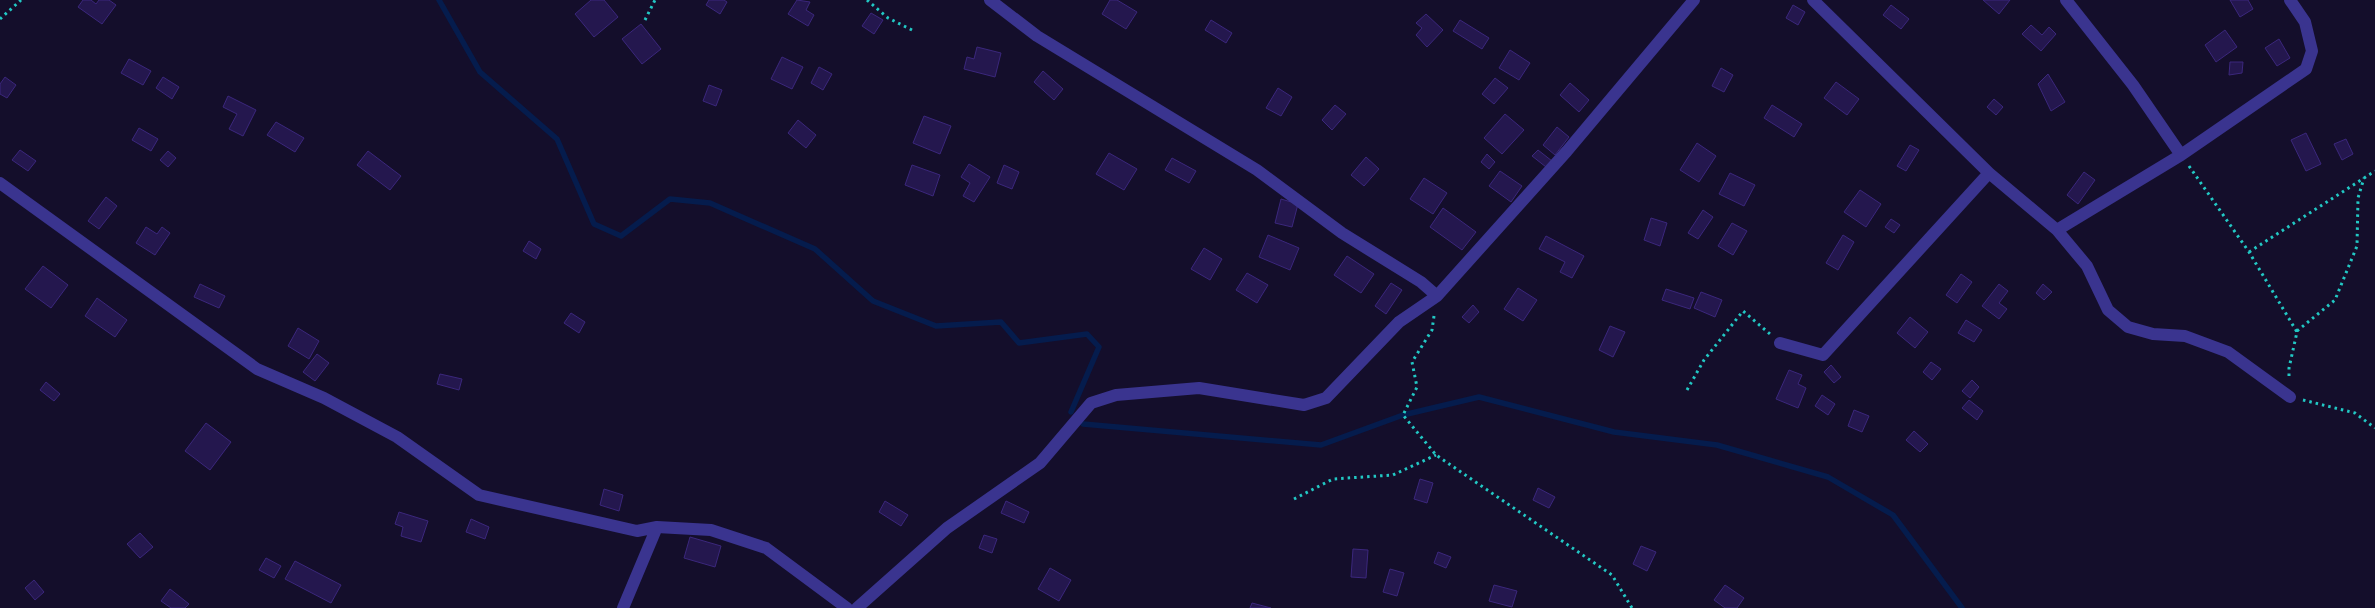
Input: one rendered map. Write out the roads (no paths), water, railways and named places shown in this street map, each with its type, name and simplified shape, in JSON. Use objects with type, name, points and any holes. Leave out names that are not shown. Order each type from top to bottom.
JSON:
[{"type":"street","points":[[990,0],[1037,36],[1257,170],[1315,214],[1421,282],[1437,296]]},
{"type":"street","points":[[857,608],[947,528],[1040,463],[1090,403],[1116,395],[1199,388],[1304,405],[1326,398],[1399,322],[1437,296],[1567,151],[1694,0]]},
{"type":"street","points":[[1813,0],[1989,173],[2057,230],[2087,266],[2108,310],[2128,327],[2153,334],[2185,336],[2228,352],[2290,397]]},
{"type":"street","points":[[2066,0],[2133,84],[2181,155]]},
{"type":"street","points":[[2057,230],[2181,155],[2306,69],[2312,51],[2305,22],[2290,0]]},
{"type":"street","points":[[1780,343],[1823,355],[1989,173]]},
{"type":"street","points":[[0,183],[257,369],[324,398],[398,437],[478,494],[637,531],[657,527],[711,530],[766,548],[848,608]]},
{"type":"street","points":[[623,608],[657,527]]},
{"type":"waterway","points":[[439,0],[480,72],[557,139],[594,224],[621,236],[670,199],[710,203],[815,249],[873,301],[936,326],[1001,322],[1019,343],[1087,334],[1099,347],[1071,412]]},
{"type":"waterway","points":[[1083,424],[1321,445],[1403,415],[1479,397],[1614,432],[1717,445],[1828,477],[1893,515],[1962,608]]}]
